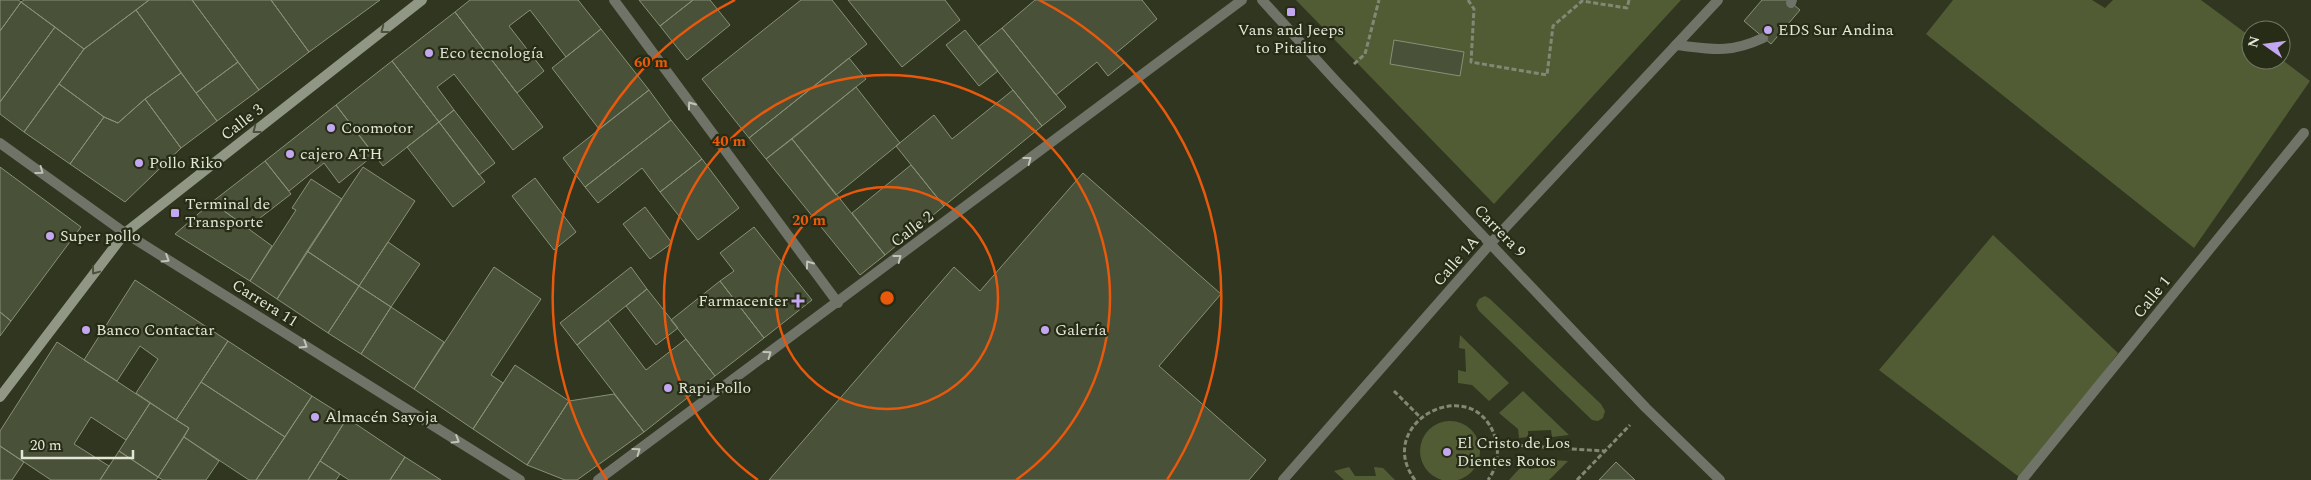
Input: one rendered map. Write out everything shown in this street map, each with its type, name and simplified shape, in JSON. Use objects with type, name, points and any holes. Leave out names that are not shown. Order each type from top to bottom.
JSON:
[{"type":"main road","name":"Calle 3","points":[[0,397],[125,233],[422,0]]},
{"type":"street","points":[[614,0],[838,303]]},
{"type":"street","name":"Calle 2","points":[[598,480],[838,303],[1242,0]]},
{"type":"street","name":"Carrera 9","points":[[1262,0],[1335,80],[1646,408],[1720,480]]},
{"type":"street","name":"Calle 1A","points":[[1287,479],[1491,244],[1718,0]]},
{"type":"street","points":[[1676,45],[1719,50],[1744,46],[1763,38]]},
{"type":"street","name":"Calle 1","points":[[2022,480],[2304,133]]},
{"type":"street","name":"Carrera 11","points":[[0,143],[125,233],[520,480]]},
{"type":"path","points":[[1335,80],[1365,54],[1379,0]]},
{"type":"path","points":[[1468,0],[1474,9],[1471,62],[1547,75],[1553,26],[1582,1],[1627,8],[1629,0]]},
{"type":"path","points":[[1378,374],[1421,418]]},
{"type":"path","points":[[1415,480],[1409,472],[1405,456],[1406,440],[1413,425],[1424,414],[1439,407],[1454,405],[1469,409],[1485,420],[1492,429],[1497,444],[1497,461],[1488,480]]},
{"type":"path","points":[[1577,480],[1646,408]]},
{"type":"path","points":[[1497,444],[1604,451]]},
{"type":"green space","points":[[1296,0],[1681,0],[1494,204]]},
{"type":"green space","points":[[1953,0],[2092,0],[2105,8],[2113,0],[2201,0],[2241,30],[2241,70],[2291,70],[2291,67],[2310,81],[2194,248],[1926,34]]},
{"type":"green space","points":[[1993,235],[2118,353],[2023,480],[1879,370]]},
{"type":"green space","points":[[1485,296],[1601,404],[1605,411],[1603,418],[1598,421],[1592,420],[1479,311],[1476,305],[1479,299]]},
{"type":"green space","points":[[1460,335],[1509,383],[1489,401],[1472,385],[1458,383],[1458,370],[1466,372],[1465,349],[1459,348]]},
{"type":"green space","points":[[1523,391],[1569,435],[1552,437],[1551,430],[1528,431],[1528,437],[1519,438],[1518,429],[1499,413]]},
{"type":"green space","points":[[1444,421],[1456,421],[1467,426],[1475,434],[1480,445],[1478,463],[1467,476],[1456,481],[1444,481],[1433,476],[1425,468],[1420,457],[1420,445],[1425,434],[1433,426]]},
{"type":"green space","points":[[1552,460],[1568,461],[1549,480],[1509,480],[1520,468],[1519,462],[1528,462],[1529,469],[1552,466]]},
{"type":"green space","points":[[1349,467],[1355,476],[1376,476],[1374,467],[1383,468],[1395,480],[1344,480],[1334,471]]},
{"type":"building","points":[[0,0],[18,0],[21,2],[0,31]]},
{"type":"building","points":[[24,0],[149,0],[84,49],[21,2]]},
{"type":"building","points":[[149,0],[192,0],[238,62],[196,93],[136,10]]},
{"type":"building","points":[[192,0],[271,0],[309,52],[259,90]]},
{"type":"building","points":[[271,0],[380,0],[309,52]]},
{"type":"building","points":[[470,0],[578,0],[601,29],[566,57],[530,10],[509,26],[544,71],[517,93],[455,12]]},
{"type":"building","points":[[639,0],[693,0],[660,26]]},
{"type":"building","points":[[693,0],[710,0],[730,25],[687,60],[660,26]]},
{"type":"building","points":[[801,0],[832,0],[867,44],[749,138],[702,79]]},
{"type":"building","points":[[848,0],[945,0],[960,20],[902,67]]},
{"type":"building","points":[[1035,0],[1142,0],[1157,19],[1116,53],[1124,63],[1108,76],[1097,62],[1056,95],[1002,28]]},
{"type":"building","name":"EDS Sur Andina","points":[[1762,0],[1788,0],[1800,10],[1771,44],[1744,21]]},
{"type":"building","points":[[21,2],[55,27],[0,102],[0,31]]},
{"type":"building","points":[[136,10],[181,73],[145,99],[118,123],[104,117],[59,84],[84,49]]},
{"type":"building","points":[[455,12],[543,127],[513,150],[454,74],[437,87],[454,110],[439,122],[392,61]]},
{"type":"building","points":[[55,27],[84,49],[24,132],[0,114],[0,102]]},
{"type":"building","points":[[1002,28],[1066,107],[1042,126],[978,47]]},
{"type":"building","points":[[601,29],[649,90],[599,129],[552,68]]},
{"type":"building","points":[[965,30],[998,71],[979,86],[946,45]]},
{"type":"building","points":[[1394,40],[1464,52],[1460,76],[1390,64]]},
{"type":"building","points":[[849,58],[866,79],[766,159],[749,138]]},
{"type":"building","points":[[392,61],[439,122],[383,166],[336,105]]},
{"type":"building","points":[[238,62],[259,90],[217,121],[196,93]]},
{"type":"building","points":[[181,73],[217,121],[181,148],[145,99]]},
{"type":"building","points":[[59,84],[104,117],[70,164],[24,132]]},
{"type":"building","points":[[856,87],[900,143],[836,195],[792,139]]},
{"type":"building","points":[[649,90],[671,120],[585,187],[563,158]]},
{"type":"building","points":[[1013,90],[1042,126],[944,206],[896,146],[934,115],[952,139]]},
{"type":"building","points":[[145,99],[181,148],[125,202],[70,164],[104,117],[118,123]]},
{"type":"building","points":[[336,105],[374,155],[339,183],[324,163],[289,191],[265,161]]},
{"type":"building","points":[[454,110],[495,163],[479,175],[439,122]]},
{"type":"building","points":[[671,120],[702,159],[660,192],[642,168],[598,203],[585,187]]},
{"type":"building","points":[[439,122],[485,182],[453,207],[407,147]]},
{"type":"building","points":[[792,139],[885,255],[860,275],[766,159]]},
{"type":"building","points":[[702,159],[739,208],[698,240],[660,192]]},
{"type":"building","points":[[265,161],[291,194],[247,228],[212,202]]},
{"type":"building","points":[[911,165],[944,206],[885,255],[852,213]]},
{"type":"building","points":[[0,167],[81,227],[11,321],[0,312]]},
{"type":"building","points":[[363,167],[415,201],[359,286],[307,251]]},
{"type":"building","name":"Galería","points":[[1083,173],[1221,294],[1159,366],[1266,460],[1249,480],[769,480],[954,267],[980,291]]},
{"type":"building","points":[[535,178],[576,232],[554,250],[512,196]]},
{"type":"building","points":[[311,179],[342,199],[277,299],[250,281],[296,210],[292,208]]},
{"type":"building","points":[[212,202],[272,246],[250,281],[175,234]]},
{"type":"building","points":[[645,207],[672,243],[650,259],[623,224]]},
{"type":"building","points":[[754,227],[812,300],[764,338],[720,281],[734,271],[720,253]]},
{"type":"building","points":[[388,242],[420,264],[391,307],[359,286]]},
{"type":"building","points":[[307,251],[359,286],[328,333],[277,299]]},
{"type":"building","points":[[494,267],[541,299],[491,375],[503,383],[473,429],[414,389]]},
{"type":"building","points":[[631,267],[647,289],[577,345],[560,323]]},
{"type":"building","points":[[135,280],[228,341],[176,420],[136,393],[158,359],[140,346],[117,381],[84,360]]},
{"type":"building","points":[[720,281],[764,338],[715,376],[671,320]]},
{"type":"building","points":[[359,286],[391,307],[361,354],[328,333]]},
{"type":"building","points":[[647,289],[678,328],[656,345],[626,306]]},
{"type":"building","points":[[391,307],[444,342],[414,389],[361,354]]},
{"type":"building","points":[[0,312],[11,321],[0,336]]},
{"type":"building","points":[[608,320],[646,370],[686,339],[715,376],[644,432],[577,345]]},
{"type":"building","points":[[228,341],[312,396],[285,437],[201,382]]},
{"type":"building","points":[[57,342],[150,403],[126,440],[91,417],[74,444],[109,466],[100,480],[51,480],[0,446],[0,431]]},
{"type":"building","points":[[515,365],[569,401],[527,465],[473,429]]},
{"type":"building","points":[[201,382],[285,437],[256,480],[249,480],[184,437],[189,428],[176,420]]},
{"type":"building","points":[[614,394],[644,432],[577,480],[565,480],[527,465],[569,401]]},
{"type":"building","points":[[312,396],[347,418],[308,480],[256,480]]},
{"type":"building","points":[[150,403],[189,428],[158,477],[119,451]]},
{"type":"building","points":[[347,418],[405,457],[390,480],[349,480],[320,461]]},
{"type":"building","points":[[184,437],[219,461],[206,480],[163,480],[158,477]]},
{"type":"building","points":[[0,446],[24,462],[12,480],[0,480]]},
{"type":"building","points":[[119,451],[158,477],[156,480],[100,480]]},
{"type":"building","points":[[405,457],[441,480],[390,480]]},
{"type":"building","points":[[320,461],[340,474],[336,480],[308,480]]},
{"type":"building","points":[[1616,462],[1635,480],[1599,480]]},
{"type":"place","name":"Vans and Jeeps to Pitalito","points":[[1291,12]]},
{"type":"place","name":"EDS Sur Andina","points":[[1768,30]]},
{"type":"place","name":"Eco tecnología","points":[[429,53]]},
{"type":"place","name":"Coomotor","points":[[331,128]]},
{"type":"place","name":"cajero ATH","points":[[290,154]]},
{"type":"place","name":"Pollo Riko","points":[[139,163]]},
{"type":"place","name":"Terminal de Transporte","points":[[175,213]]},
{"type":"place","name":"Super pollo","points":[[50,236]]},
{"type":"place","name":"Farmacenter","points":[[798,301]]},
{"type":"place","name":"Banco Contactar","points":[[86,330]]},
{"type":"place","name":"Galería","points":[[1045,330]]},
{"type":"place","name":"Rapi Pollo","points":[[668,388]]},
{"type":"place","name":"Almacén Sayoja","points":[[315,417]]},
{"type":"place","name":"El Cristo de Los Dientes Rotos","points":[[1447,452]]}]
